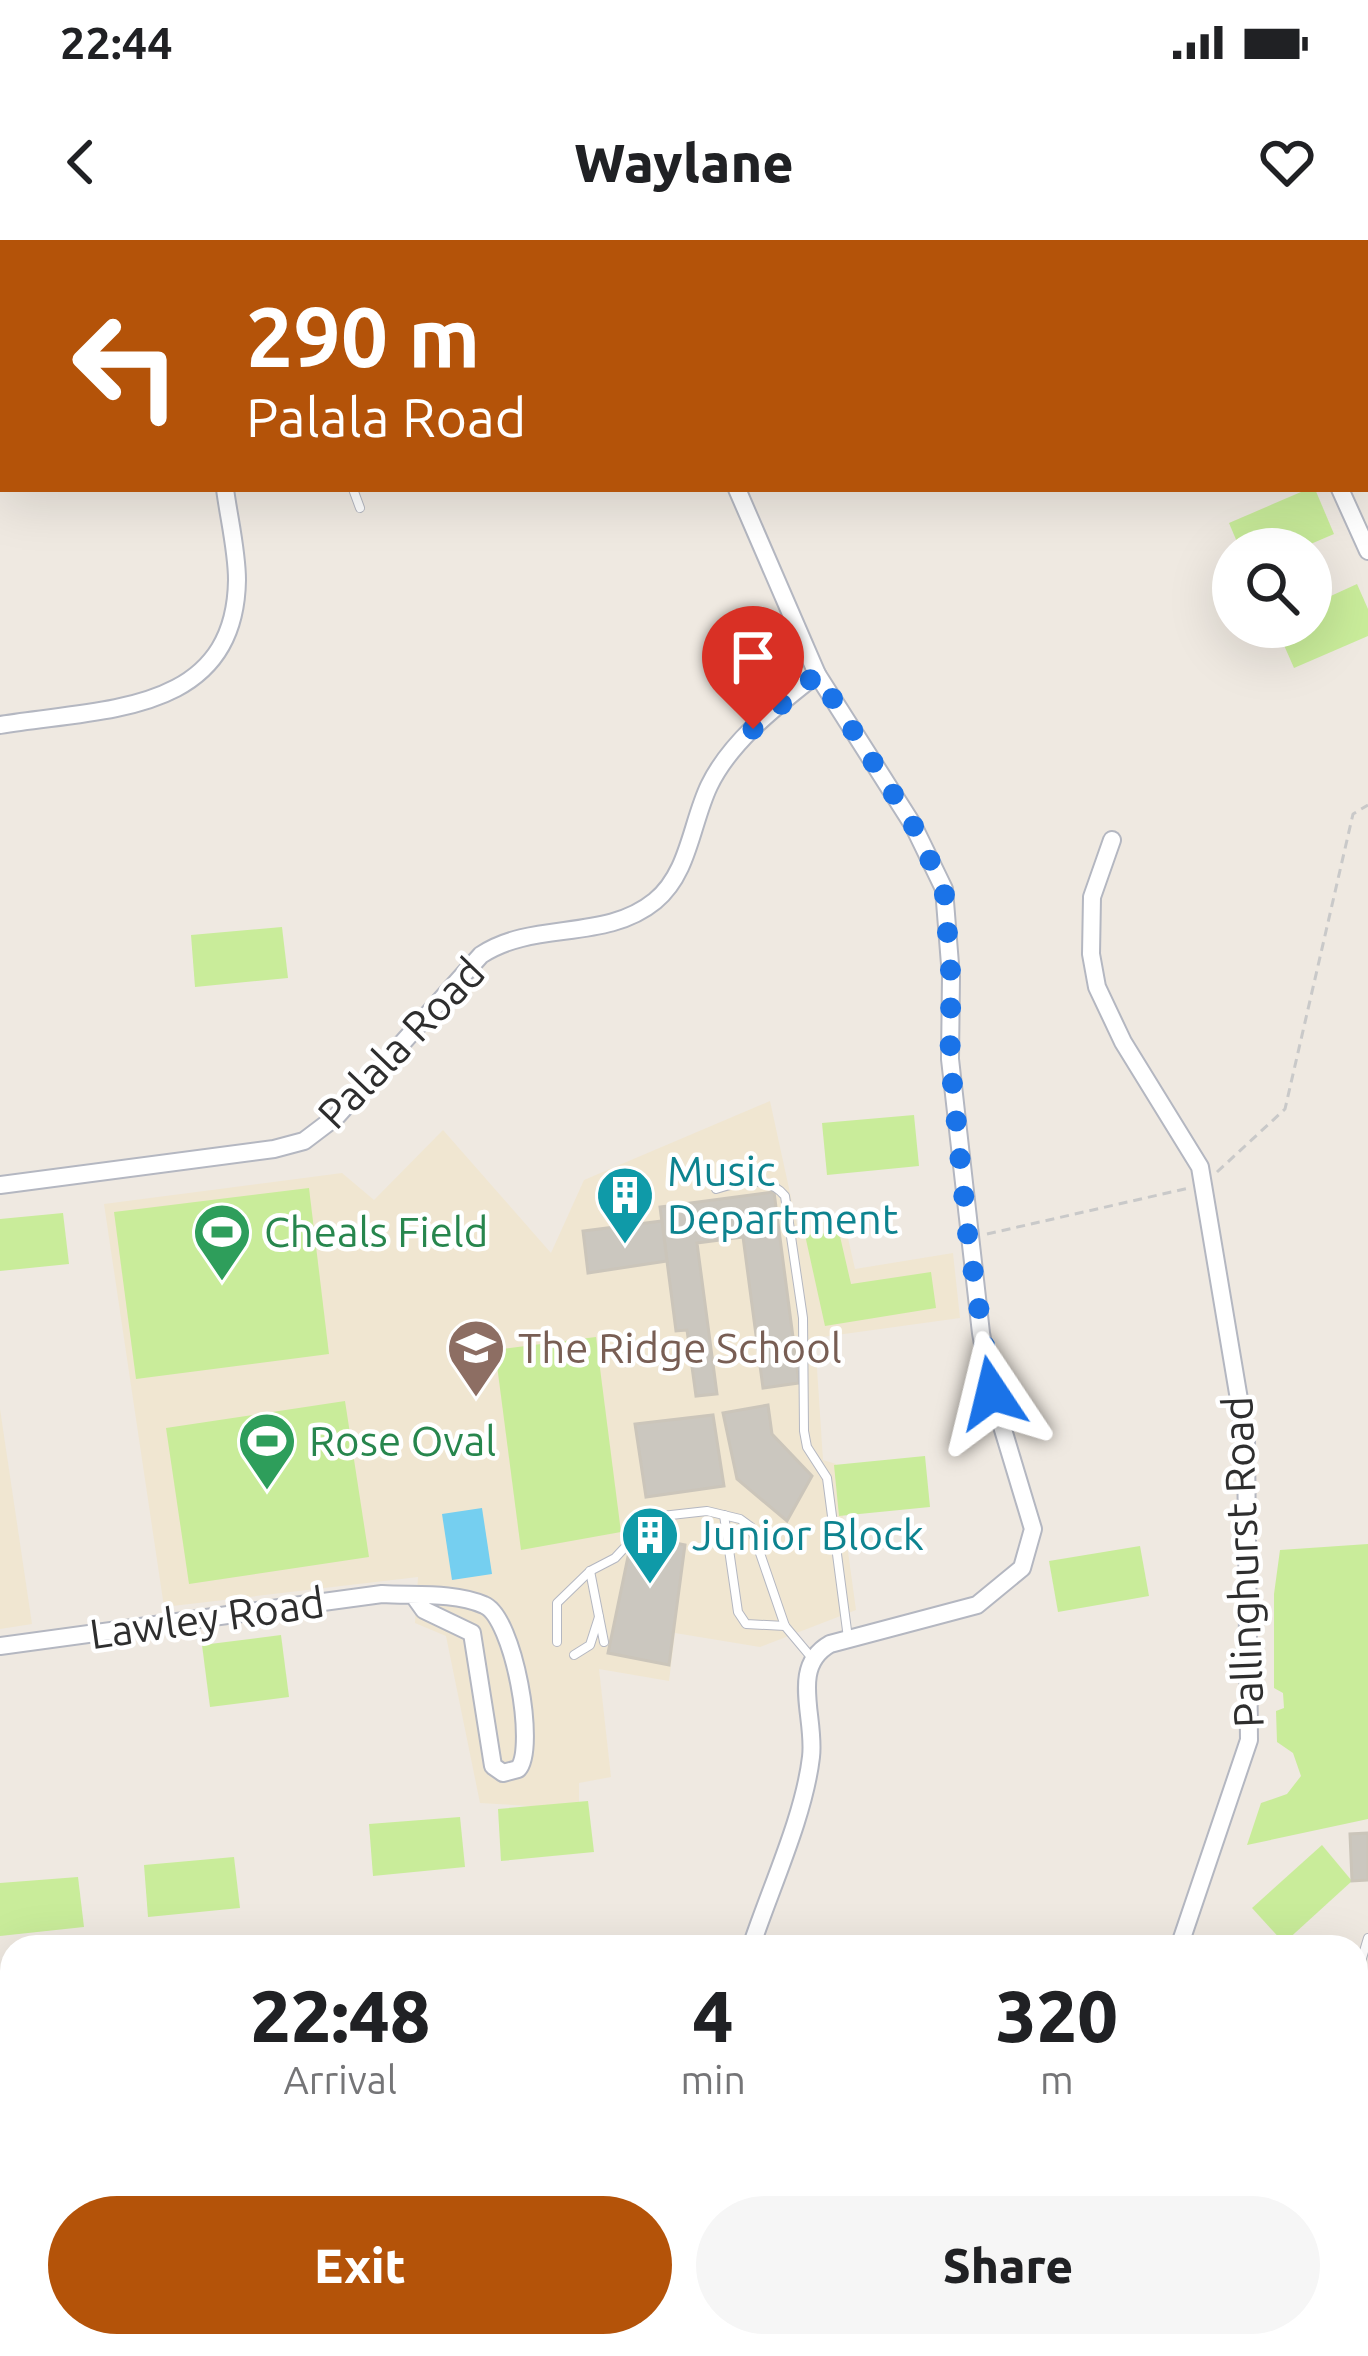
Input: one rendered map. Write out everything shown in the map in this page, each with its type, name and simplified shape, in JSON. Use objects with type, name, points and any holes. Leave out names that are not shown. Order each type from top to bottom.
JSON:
[{"type":"street","points":[[0,724],[160,698],[203,674],[226,638],[233,616],[237,578],[225,492]]},
{"type":"street","points":[[738,492],[817,674],[913,825],[944,889],[951,977],[950,1059],[968,1238],[992,1393],[1031,1513],[1029,1554],[1008,1583],[977,1605],[830,1644],[811,1658],[806,1674],[812,1740],[807,1777],[755,1935]]},
{"type":"street","points":[[1341,492],[1368,551]]},
{"type":"street","name":"Palala Road","points":[[0,1185],[274,1149],[317,1133],[490,949],[616,923],[658,899],[676,877],[698,812],[724,760],[817,674]]},
{"type":"street","name":"Pallinghurst Road","points":[[1112,840],[1092,897],[1091,954],[1097,988],[1123,1042],[1190,1145],[1204,1184],[1246,1441],[1250,1729],[1244,1765],[1183,1935]]},
{"type":"street","name":"Lawley Road","points":[[0,1646],[382,1594],[413,1596],[481,1603],[501,1620],[515,1663],[526,1760],[518,1769],[503,1773],[493,1766],[472,1634],[424,1610],[413,1596]]},
{"type":"lane","points":[[354,492],[360,508]]},
{"type":"lane","points":[[716,1190],[756,1180],[776,1186],[785,1196],[803,1318],[804,1431],[807,1447],[827,1478],[848,1639]]},
{"type":"lane","points":[[556,1642],[554,1608],[590,1571],[615,1558],[653,1517],[707,1511],[751,1527],[785,1626],[811,1658]]},
{"type":"lane","points":[[724,1515],[738,1612],[746,1624],[785,1626]]},
{"type":"lane","points":[[590,1571],[604,1642]]},
{"type":"lane","points":[[574,1655],[590,1645],[601,1616]]},
{"type":"path","points":[[968,1238],[1204,1184],[1285,1109],[1353,814],[1368,805]]},
{"type":"shaded area","name":"The Ridge School","points":[[770,1101],[798,1230],[843,1216],[855,1269],[953,1253],[960,1318],[815,1338],[823,1460],[836,1464],[856,1610],[760,1647],[675,1633],[669,1681],[599,1669],[611,1777],[579,1783],[579,1809],[480,1803],[446,1636],[415,1623],[418,1577],[164,1607],[104,1204],[342,1173],[374,1200],[443,1130],[551,1253],[584,1180]]},
{"type":"shaded area","points":[[0,1409],[32,1624],[0,1629]]},
{"type":"green space","points":[[1301,492],[1316,492],[1331,528],[1231,528],[1229,523]]},
{"type":"green space","points":[[1357,584],[1368,609],[1368,636],[1294,668],[1285,648],[1332,648],[1332,595]]},
{"type":"green space","points":[[282,927],[288,978],[195,987],[191,935]]},
{"type":"green space","points":[[914,1115],[919,1166],[827,1175],[822,1123]]},
{"type":"green space","name":"Cheals Field","points":[[309,1188],[329,1354],[136,1379],[114,1212]]},
{"type":"green space","points":[[63,1213],[69,1264],[0,1271],[0,1219]]},
{"type":"green space","points":[[839,1232],[851,1284],[931,1272],[936,1308],[825,1326],[805,1235]]},
{"type":"green space","points":[[596,1337],[621,1532],[521,1550],[495,1350]]},
{"type":"green space","name":"Rose Oval","points":[[345,1401],[369,1557],[189,1584],[166,1428]]},
{"type":"green space","points":[[925,1456],[930,1507],[839,1516],[834,1465]]},
{"type":"green space","points":[[1368,1544],[1368,1819],[1247,1845],[1261,1803],[1287,1794],[1301,1776],[1293,1753],[1277,1742],[1276,1711],[1284,1708],[1283,1693],[1274,1688],[1274,1594],[1280,1550]]},
{"type":"green space","points":[[1140,1546],[1149,1596],[1058,1612],[1049,1561]]},
{"type":"green space","points":[[281,1635],[289,1697],[210,1707],[202,1645]]},
{"type":"green space","points":[[588,1801],[594,1852],[501,1861],[498,1809]]},
{"type":"green space","points":[[460,1817],[465,1867],[373,1876],[369,1824]]},
{"type":"green space","points":[[1322,1845],[1352,1881],[1293,1935],[1277,1935],[1252,1908]]},
{"type":"green space","points":[[234,1857],[240,1908],[148,1917],[144,1865]]},
{"type":"green space","points":[[78,1877],[84,1927],[0,1935],[0,1883]]},
{"type":"water","points":[[482,1508],[492,1574],[452,1580],[442,1514]]},
{"type":"building","name":"The Ridge School","points":[[774,1192],[799,1383],[763,1388],[743,1237],[697,1243],[717,1394],[696,1396],[687,1330],[676,1331],[660,1207]]},
{"type":"building","name":"Music Department","points":[[662,1221],[667,1261],[588,1273],[583,1231]]},
{"type":"building","points":[[768,1405],[772,1434],[812,1476],[787,1521],[737,1479],[723,1413]]},
{"type":"building","points":[[713,1415],[724,1486],[646,1497],[635,1424]]},
{"type":"building","name":"Junior Block","points":[[646,1537],[685,1545],[669,1665],[608,1653],[629,1552],[643,1556]]},
{"type":"building","points":[[1368,1833],[1368,1880],[1352,1881],[1350,1834]]},
{"type":"place","name":"Music Department","points":[[625,1246]]},
{"type":"place","name":"Cheals Field","points":[[222,1283]]},
{"type":"place","name":"The Ridge School","points":[[476,1399]]},
{"type":"place","name":"Rose Oval","points":[[267,1492]]},
{"type":"place","name":"Junior Block","points":[[650,1586]]},
{"type":"route","points":[[753,729],[817,674],[940,875],[949,934],[950,1059],[968,1238],[992,1393]]}]
